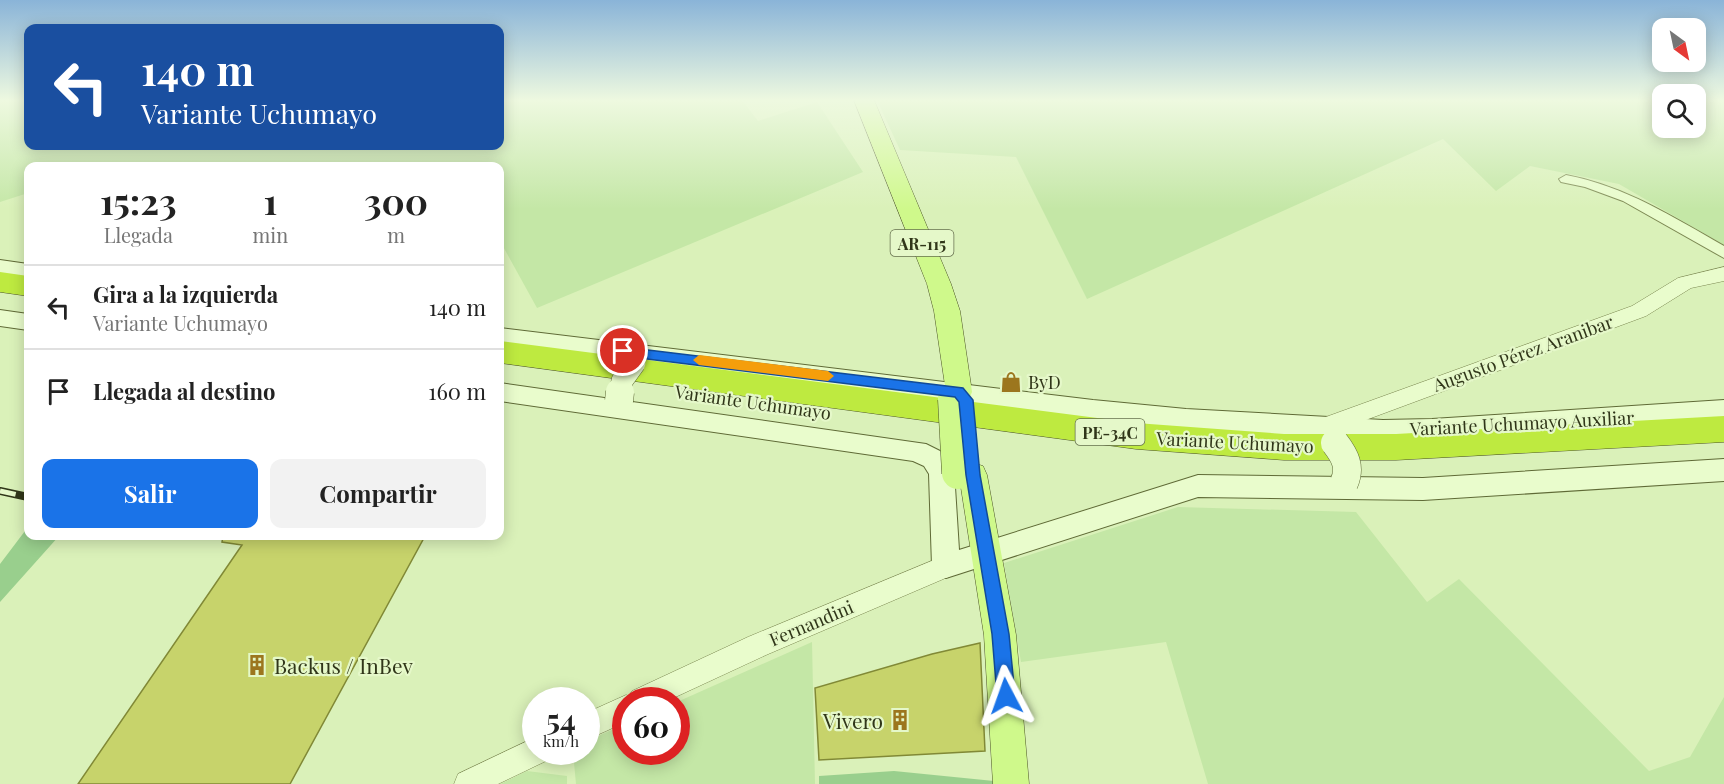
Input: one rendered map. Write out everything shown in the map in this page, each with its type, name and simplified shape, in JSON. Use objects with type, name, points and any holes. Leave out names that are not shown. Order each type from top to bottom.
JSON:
[{"type":"highway","points":[[0,282],[24,285]]},
{"type":"highway","points":[[0,298],[24,301]]},
{"type":"highway","name":"Variante Uchumayo","points":[[504,353],[1136,436],[1284,447],[1396,447],[1724,429]]},
{"type":"highway","name":"Variante Uchumayo","points":[[504,368],[996,435],[1176,455],[1287,462],[1392,463],[1724,447]]},
{"type":"main road","name":"AR-115","points":[[879,137],[939,284],[953,343],[959,397]]},
{"type":"main road","points":[[0,267],[24,270]]},
{"type":"main road","points":[[0,318],[24,321]]},
{"type":"main road","name":"Variante Uchumayo","points":[[504,337],[643,359],[959,397],[1328,435]]},
{"type":"main road","points":[[623,406],[622,381],[643,359]]},
{"type":"main road","name":"Variante Uchumayo","points":[[504,392],[623,406],[862,442],[926,454],[941,471],[967,560]]},
{"type":"main road","points":[[959,397],[966,474],[967,560],[994,593],[1005,674],[1011,784]]},
{"type":"main road","name":"Variante Uchumayo Auxiliar","points":[[1328,435],[1724,410]]},
{"type":"main road","points":[[1328,435],[1344,453],[1348,464],[1348,474],[1341,486]]},
{"type":"main road","points":[[967,560],[1197,486],[1341,486],[1423,489],[1724,470]]},
{"type":"street","points":[[1566,179],[1582,181],[1618,193],[1724,253]]},
{"type":"street","name":"Augusto Pérez Aranibar","points":[[1328,435],[1639,311],[1685,284],[1724,274]]},
{"type":"street","name":"Fernandini","points":[[669,687],[757,646],[967,560]]},
{"type":"street","points":[[468,784],[522,758]]},
{"type":"green space","points":[[0,137],[24,137],[24,150],[504,150],[504,137],[840,137],[863,172],[537,308],[504,248],[504,162],[24,162],[24,194],[0,202]]},
{"type":"green space","points":[[894,137],[1724,137],[1724,245],[1619,184],[1530,166],[1496,191],[1443,139],[1087,299],[1016,157],[900,150]]},
{"type":"green space","points":[[1178,507],[1356,512],[1427,602],[1459,579],[1649,771],[1690,757],[1724,697],[1724,784],[1208,784],[1166,642],[1021,662],[1004,563]]},
{"type":"green space","points":[[24,532],[24,540],[55,540],[0,602],[0,564]]},
{"type":"green space","points":[[812,642],[815,784],[576,784],[574,765],[600,765],[600,735],[612,730],[612,765],[690,765],[690,696]]},
{"type":"green space","points":[[527,771],[567,776],[567,784],[500,784]]},
{"type":"green space","points":[[894,771],[994,781],[994,784],[819,784],[819,776]]},
{"type":"building","name":"Backus / InBev","points":[[222,540],[423,540],[290,784],[78,784],[242,545],[222,542]]},
{"type":"building","name":"Vivero","points":[[980,643],[985,751],[819,760],[815,688],[932,654]]},
{"type":"railway","points":[[0,491],[24,496]]},
{"type":"slow traffic","points":[[699,360],[828,376]]},
{"type":"place","name":"ByD","points":[[1011,382]]},
{"type":"place","name":"Backus / InBev","points":[[257,665]]},
{"type":"place","name":"Vivero","points":[[900,720]]},
{"type":"route","points":[[623,351],[958,392],[966,400],[973,475],[994,593],[1006,696]]}]
